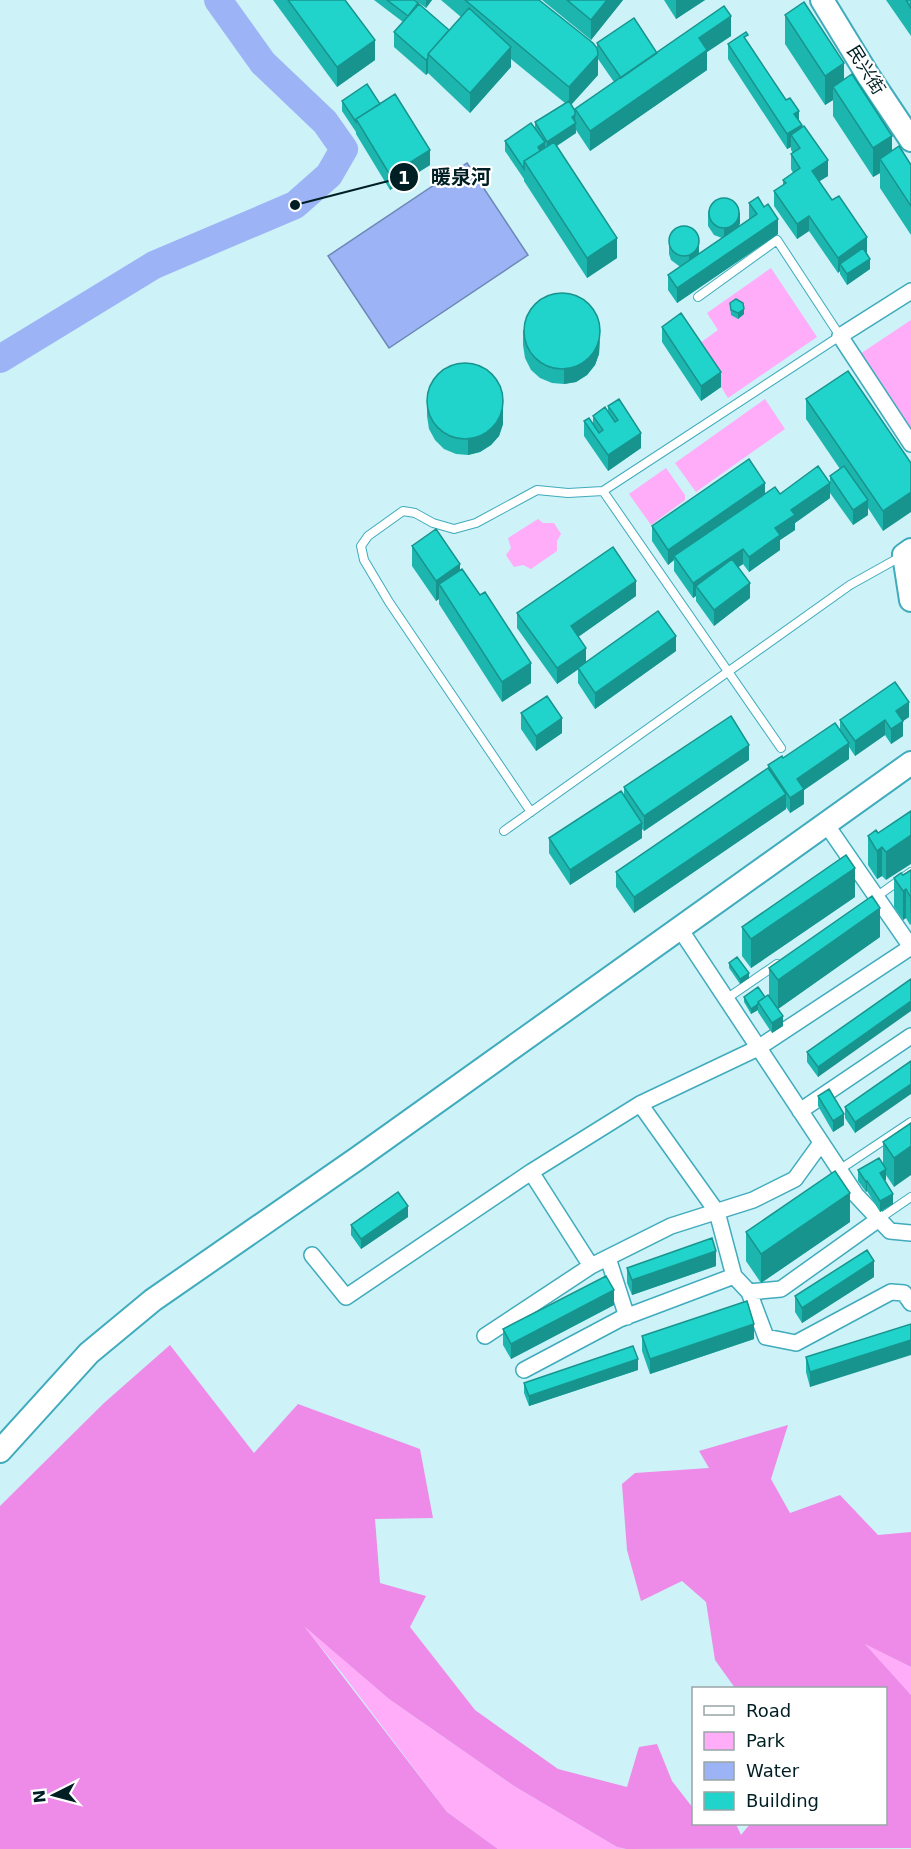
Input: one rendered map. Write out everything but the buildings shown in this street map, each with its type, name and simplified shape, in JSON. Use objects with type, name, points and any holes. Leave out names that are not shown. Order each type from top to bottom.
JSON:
[{"type":"street","name":"民兴街","points":[[823,2],[911,140]]},
{"type":"street","points":[[911,291],[840,336],[911,444]]},
{"type":"street","points":[[907,553],[911,600]]},
{"type":"street","points":[[0,1452],[89,1353],[153,1300],[358,1158],[911,763]]},
{"type":"street","points":[[312,1255],[346,1297],[531,1172],[640,1104],[758,1048],[911,947],[871,900],[825,824]]},
{"type":"street","points":[[680,928],[856,1196],[890,1231],[911,1233]]},
{"type":"street","points":[[800,1111],[911,1036]]},
{"type":"street","points":[[640,1104],[717,1212],[734,1276],[749,1292],[766,1337],[796,1343],[891,1292],[904,1293],[911,1303]]},
{"type":"street","points":[[486,1336],[591,1266],[671,1226],[753,1200],[795,1179],[821,1143]]},
{"type":"street","points":[[531,1172],[591,1266]]},
{"type":"street","points":[[749,1292],[781,1289],[879,1219]]},
{"type":"street","points":[[608,1258],[627,1317]]},
{"type":"street","points":[[524,1370],[627,1317],[734,1276]]},
{"type":"lane","points":[[531,812],[389,602],[364,560],[361,546],[368,536],[403,511],[415,513],[433,523],[454,529],[476,523],[537,490],[568,493],[603,491],[840,336],[777,240],[698,297]]},
{"type":"lane","points":[[603,491],[781,748]]},
{"type":"lane","points":[[504,831],[850,585],[907,553]]},
{"type":"lane","points":[[871,900],[911,872]]},
{"type":"lane","points":[[726,999],[782,961]]},
{"type":"lane","points":[[839,1170],[911,1122]]},
{"type":"lane","points":[[879,1219],[911,1197]]},
{"type":"green space","points":[[771,268],[817,337],[728,398],[696,346],[718,330],[707,313]]},
{"type":"green space","points":[[911,320],[911,431],[860,354]]},
{"type":"green space","points":[[765,399],[785,429],[696,492],[675,463]]},
{"type":"green space","points":[[666,468],[685,495],[685,500],[651,525],[629,494]]},
{"type":"green space","points":[[538,519],[543,523],[554,523],[561,534],[557,541],[557,551],[531,569],[523,565],[514,567],[506,555],[511,548],[508,538]]},
{"type":"green space","points":[[301,1623],[389,1699],[514,1786],[617,1847],[625,1849],[498,1849],[447,1812],[342,1673]]},
{"type":"green space","points":[[864,1643],[911,1667],[911,1695]]},
{"type":"shaded area","points":[[170,1345],[254,1453],[298,1404],[420,1449],[433,1518],[375,1519],[380,1583],[426,1596],[410,1627],[475,1710],[558,1769],[627,1787],[639,1747],[657,1744],[672,1781],[692,1807],[692,1825],[736,1825],[741,1835],[749,1825],[887,1825],[887,1687],[734,1687],[715,1660],[706,1602],[682,1581],[641,1601],[627,1550],[622,1484],[635,1473],[709,1468],[699,1451],[788,1425],[771,1479],[790,1513],[840,1495],[878,1535],[911,1532],[911,1667],[865,1644],[911,1695],[911,1848],[626,1849],[617,1847],[514,1786],[389,1699],[304,1626],[447,1812],[498,1849],[0,1849],[0,1506],[104,1403]]},
{"type":"water","points":[[467,163],[528,255],[389,348],[328,256]]},
{"type":"waterway","points":[[0,359],[154,265],[295,205],[329,175],[344,149],[325,122],[263,63],[218,0]]},
{"type":"place","name":"暖泉河","points":[[295,205]]}]
